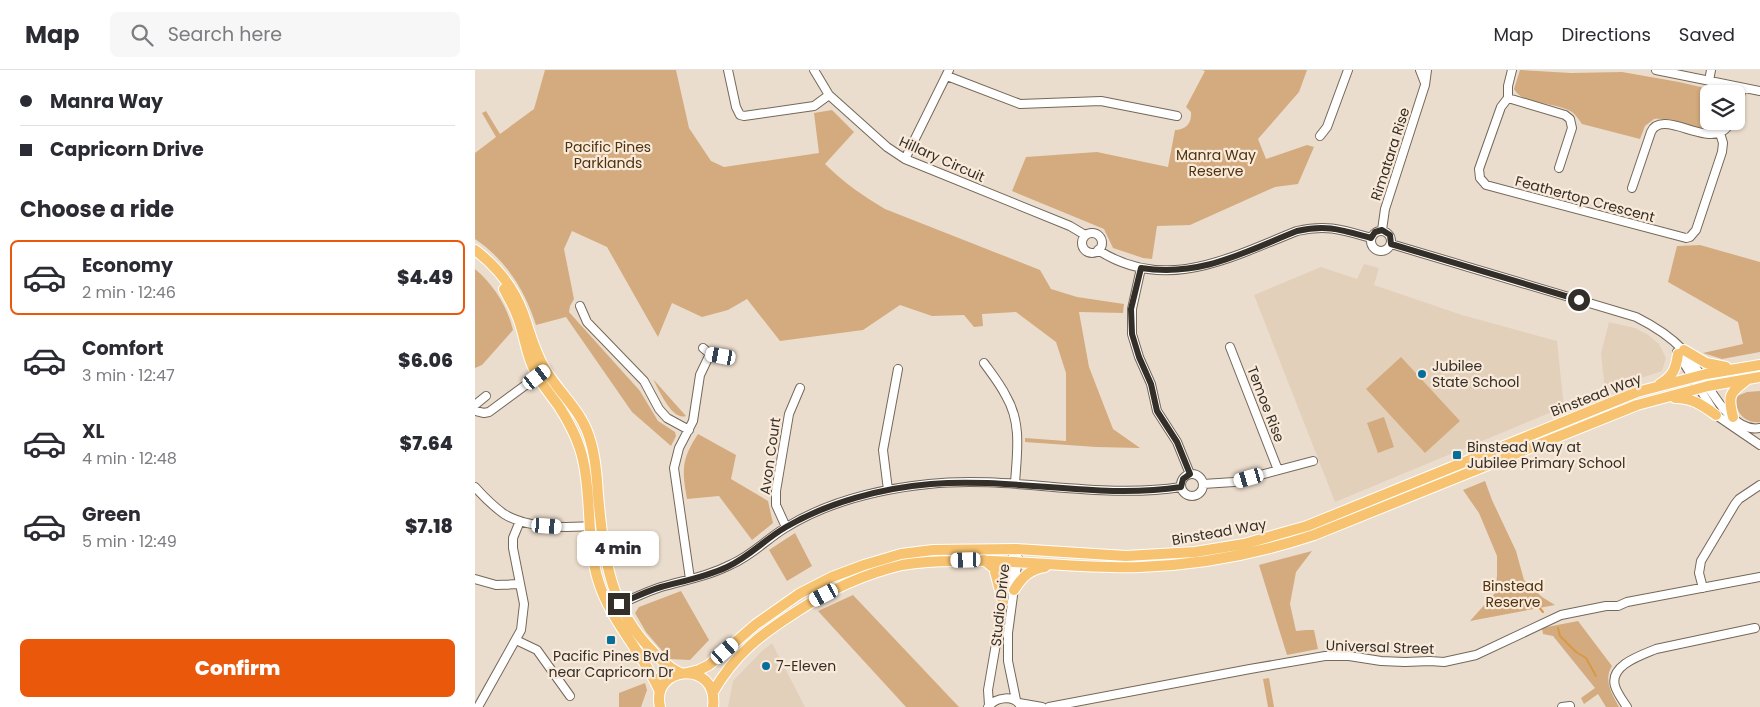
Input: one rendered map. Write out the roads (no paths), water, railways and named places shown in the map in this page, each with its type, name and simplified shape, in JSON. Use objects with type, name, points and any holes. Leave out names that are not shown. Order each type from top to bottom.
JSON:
[{"type":"main road","points":[[475,250],[502,276],[511,288],[523,312],[542,374],[571,402],[586,426],[594,456],[607,569],[612,588],[627,620],[638,636],[663,663],[684,673],[695,674],[709,684],[713,692],[713,707]]},
{"type":"main road","points":[[475,259],[491,272],[504,289],[517,314],[524,343],[578,443],[583,460],[597,578],[609,609],[654,678],[659,702]]},
{"type":"main road","points":[[1655,387],[1674,373],[1681,352],[1711,365],[1736,368]]},
{"type":"main road","name":"Binstead Way","points":[[684,673],[699,670],[709,665],[755,625],[799,594],[832,577],[901,554],[933,550],[1016,550],[1126,556],[1215,550],[1263,539],[1316,522],[1628,396],[1697,376],[1760,365]]},
{"type":"main road","name":"Binstead Way","points":[[713,692],[730,665],[748,646],[771,627],[840,586],[870,574],[903,565],[931,562],[984,560],[1131,567],[1174,565],[1235,556],[1287,544],[1339,525],[1637,405],[1704,387],[1760,377]]},
{"type":"main road","points":[[1733,417],[1729,402],[1730,397],[1734,390],[1749,378]]},
{"type":"main road","points":[[1661,398],[1692,400],[1716,415]]},
{"type":"main road","points":[[984,560],[994,568],[1003,602]]},
{"type":"main road","points":[[1014,590],[1031,570],[1063,565]]},
{"type":"main road","points":[[659,702],[667,680],[684,673]]},
{"type":"street","points":[[728,70],[736,107],[740,115],[814,106],[829,96]]},
{"type":"street","name":"Hillary Circuit","points":[[814,70],[829,96],[887,147],[905,159],[1070,226],[1085,236]]},
{"type":"street","points":[[1320,136],[1327,127],[1348,70]]},
{"type":"street","points":[[1420,70],[1425,85]]},
{"type":"street","name":"Rimatara Rise","points":[[1382,230],[1385,208],[1425,85],[1427,70]]},
{"type":"street","name":"Feathertop Crescent","points":[[1513,70],[1508,86],[1508,98],[1501,107],[1479,169],[1478,174],[1486,185],[1681,238],[1690,237],[1696,230],[1722,152],[1723,143],[1720,133]]},
{"type":"street","points":[[1656,70],[1728,85]]},
{"type":"street","points":[[1709,81],[1711,70]]},
{"type":"street","points":[[905,159],[948,73],[1020,104],[1101,101],[1177,116]]},
{"type":"street","points":[[1745,88],[1760,91]]},
{"type":"street","points":[[1508,98],[1565,115],[1570,119],[1572,128],[1559,168]]},
{"type":"street","points":[[1632,188],[1651,132],[1655,126],[1664,123],[1702,134],[1720,133],[1723,130]]},
{"type":"street","points":[[1098,250],[1118,262],[1141,268],[1173,271],[1208,266],[1297,231],[1311,228],[1337,228],[1371,238]]},
{"type":"street","points":[[1382,230],[1390,235],[1391,244],[1387,250],[1377,250],[1372,246],[1371,238],[1375,232],[1382,230]]},
{"type":"street","points":[[1093,233],[1099,236],[1102,244],[1098,250],[1092,253],[1083,248],[1082,241],[1085,236],[1093,233]]},
{"type":"street","points":[[1391,244],[1636,317],[1661,330],[1681,352],[1704,387],[1733,417],[1746,427],[1760,428]]},
{"type":"street","points":[[1141,268],[1131,309],[1132,334],[1139,357],[1151,384],[1157,411],[1177,442],[1190,474]]},
{"type":"street","points":[[580,306],[587,322],[644,381],[659,409],[667,418],[689,430]]},
{"type":"street","points":[[703,348],[710,354],[721,356]]},
{"type":"street","name":"Temoe Rise","points":[[1230,348],[1277,470]]},
{"type":"street","points":[[691,580],[674,468],[679,448],[693,421],[700,375],[710,354]]},
{"type":"street","points":[[985,363],[1006,396],[1017,424],[1015,483]]},
{"type":"street","points":[[888,490],[883,450],[898,369]]},
{"type":"street","points":[[475,411],[489,412],[542,374]]},
{"type":"street","points":[[1704,387],[1716,415],[1760,445]]},
{"type":"street","name":"Avon Court","points":[[786,527],[776,505],[776,490],[789,414],[801,388]]},
{"type":"street","points":[[475,405],[486,396]]},
{"type":"street","points":[[1760,433],[1760,445]]},
{"type":"street","points":[[1203,484],[1234,482],[1313,461]]},
{"type":"street","points":[[1190,474],[1197,475],[1203,484],[1201,491],[1195,495],[1186,494],[1181,487],[1183,479],[1190,474]]},
{"type":"street","points":[[609,609],[659,588],[714,573],[735,563],[786,527],[825,509],[888,490],[949,482],[1015,483],[1105,490],[1144,490],[1181,487]]},
{"type":"street","points":[[1703,588],[1699,573],[1701,560],[1735,504],[1739,499],[1760,485]]},
{"type":"street","points":[[475,487],[489,502],[520,521],[547,526],[601,525]]},
{"type":"street","points":[[478,707],[521,630],[524,604],[513,548],[513,538],[520,521]]},
{"type":"street","name":"Studio Drive","points":[[988,706],[988,690],[1003,602],[1016,550]]},
{"type":"street","name":"Studio Drive","points":[[1014,561],[1014,590],[1008,633],[1008,661],[1019,703]]},
{"type":"street","name":"Universal Street","points":[[1049,707],[1325,656],[1349,656],[1381,661],[1444,662],[1476,654],[1561,615],[1606,606],[1618,606],[1627,602],[1760,576]]},
{"type":"street","points":[[475,579],[496,585],[520,584]]},
{"type":"street","points":[[1627,707],[1615,685],[1616,674],[1622,666],[1656,649],[1755,628]]},
{"type":"street","points":[[516,640],[537,650],[570,696]]},
{"type":"street","points":[[988,706],[1000,699],[1042,707]]},
{"type":"waterway","points":[[1537,605],[1543,612]]},
{"type":"waterway","points":[[1558,628],[1560,636],[1576,652],[1586,658],[1596,676]]},
{"type":"place","name":"Jubilee State School","points":[[1422,374]]},
{"type":"place","name":"Binstead Way at Jubilee Primary School","points":[[1457,455]]},
{"type":"place","name":"Pacific Pines Bvd near Capricorn Dr","points":[[611,640]]},
{"type":"place","name":"7-Eleven","points":[[766,666]]},
{"type":"park label","name":"Pacific Pines Parklands","points":[[608,156]]},
{"type":"park label","name":"Manra Way Reserve","points":[[1216,164]]},
{"type":"park label","name":"Binstead Reserve","points":[[1513,594]]}]
